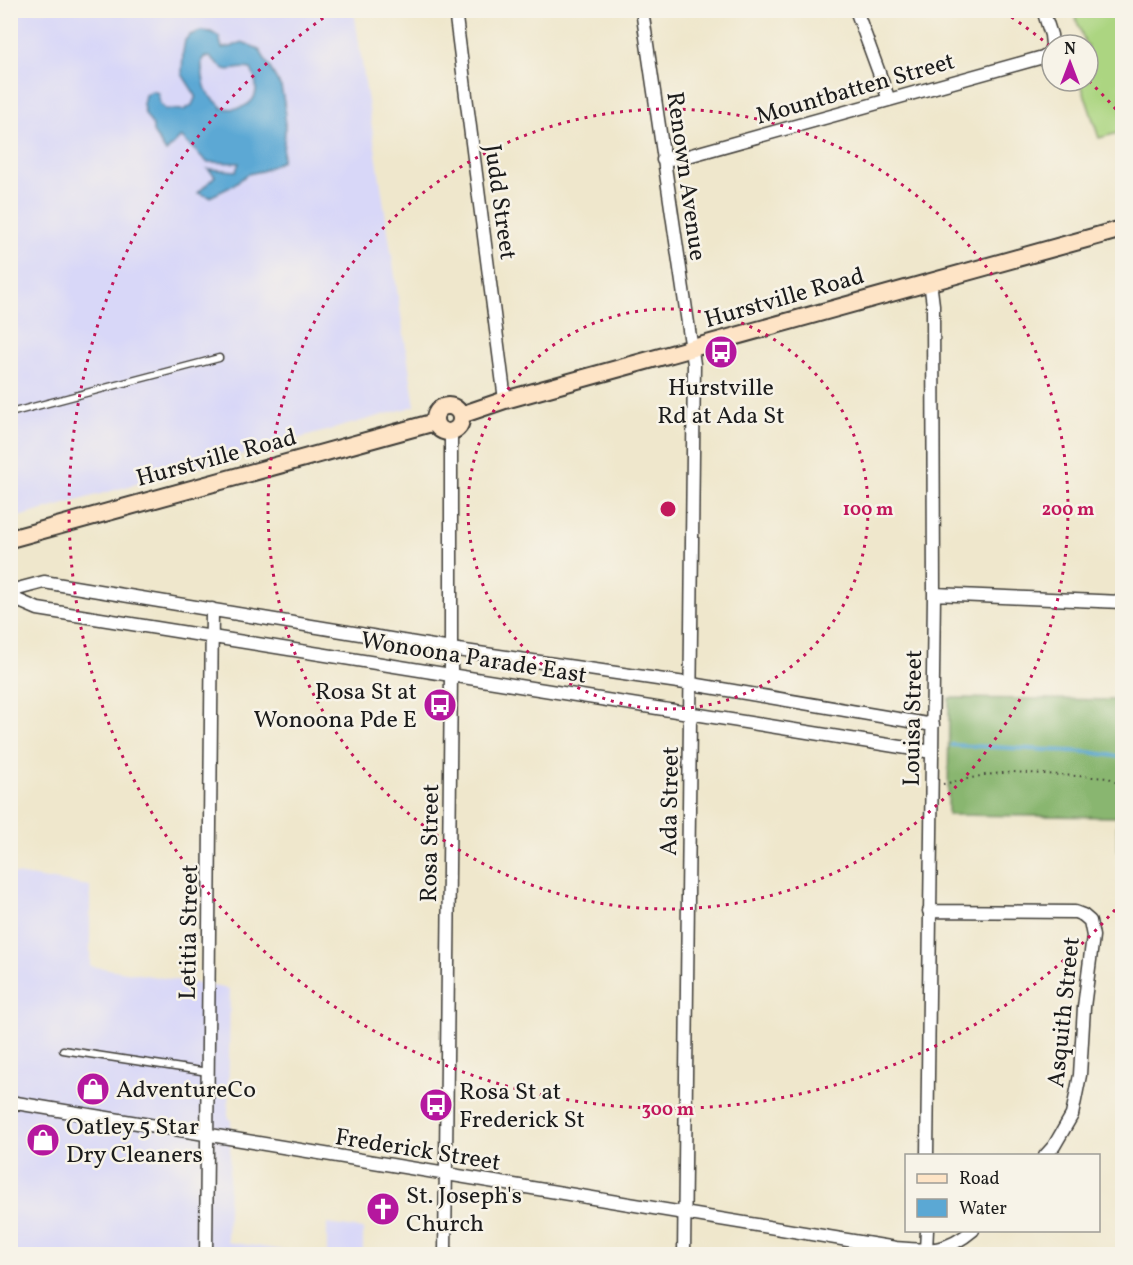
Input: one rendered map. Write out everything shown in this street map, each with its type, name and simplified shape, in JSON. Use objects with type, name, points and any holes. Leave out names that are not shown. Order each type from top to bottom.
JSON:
[{"type":"main road","name":"Hurstville Road","points":[[460,415],[504,400],[1122,229]]},
{"type":"main road","points":[[451,406],[459,411],[460,424],[451,432],[443,431],[435,422],[436,413],[442,407],[451,406]]},
{"type":"main road","name":"Hurstville Road","points":[[10,539],[435,422]]},
{"type":"street","name":"Judd Street","points":[[454,10],[504,400]]},
{"type":"street","name":"Renown Avenue","points":[[642,10],[690,348]]},
{"type":"street","points":[[856,10],[889,100]]},
{"type":"street","name":"Mountbatten Street","points":[[1042,10],[1050,33]]},
{"type":"street","name":"Mountbatten Street","points":[[663,160],[688,156],[1040,58]]},
{"type":"street","name":"Louisa Street","points":[[927,1154],[934,594],[933,305],[930,281]]},
{"type":"street","name":"Ada Street","points":[[684,1254],[692,684],[691,540],[694,364],[690,348]]},
{"type":"street","name":"Rosa Street","points":[[445,1254],[451,432]]},
{"type":"street","name":"Wonoona Parade East","points":[[10,591],[44,582],[451,649],[692,684],[933,724]]},
{"type":"street","points":[[934,594],[1122,602]]},
{"type":"street","name":"Wonoona Parade East","points":[[10,597],[38,609],[932,752]]},
{"type":"street","name":"Letitia Street","points":[[206,1254],[212,609]]},
{"type":"street","name":"Asquith Street","points":[[929,911],[1075,912],[1090,921],[1093,936],[1084,1007],[1078,1087],[1067,1124],[1046,1154]]},
{"type":"street","name":"Frederick Street","points":[[10,1102],[896,1248],[926,1250]]},
{"type":"street","points":[[927,1232],[926,1250],[949,1247],[971,1232]]},
{"type":"lane","points":[[10,412],[219,358]]},
{"type":"lane","points":[[63,1050],[208,1072]]},
{"type":"path","points":[[933,786],[1012,772],[1109,778],[1122,786]]},
{"type":"shaded area","points":[[11,11],[354,11],[415,406],[11,519]]},
{"type":"shaded area","points":[[10,873],[90,886],[90,966],[230,989],[228,1116],[231,1121],[227,1242],[311,1254],[11,1254]]},
{"type":"shaded area","points":[[327,1224],[363,1229],[363,1254],[327,1254]]},
{"type":"green space","points":[[1073,11],[1122,11],[1122,132],[1099,138],[1084,93],[1100,93],[1100,33],[1081,33]]},
{"type":"green space","points":[[949,698],[1122,700],[1122,850],[1117,850],[1117,817],[948,815]]},
{"type":"water","points":[[201,31],[211,32],[219,37],[222,48],[242,42],[259,49],[281,87],[285,107],[282,161],[262,171],[248,174],[230,187],[210,197],[198,193],[215,176],[208,169],[236,171],[239,163],[207,162],[181,137],[166,152],[153,132],[153,126],[145,114],[143,104],[145,95],[152,91],[158,93],[160,104],[165,109],[184,110],[192,105],[196,96],[182,74],[185,40],[190,35]],"holes":[[[204,57],[210,57],[222,68],[251,69],[256,87],[255,94],[247,105],[232,109],[222,108],[210,95],[202,72],[202,60]]]},
{"type":"waterway","points":[[952,745],[1088,752],[1122,757]]},
{"type":"place","name":"Hurstville Rd at Ada St","points":[[721,352]]},
{"type":"place","name":"Rosa St at Wonoona Pde E","points":[[440,705]]},
{"type":"place","name":"AdventureCo","points":[[93,1089]]},
{"type":"place","name":"Rosa St at Frederick St","points":[[436,1105]]},
{"type":"place","name":"Oatley 5 Star Dry Cleaners","points":[[43,1140]]},
{"type":"place","name":"St. Joseph's Church","points":[[383,1209]]}]
